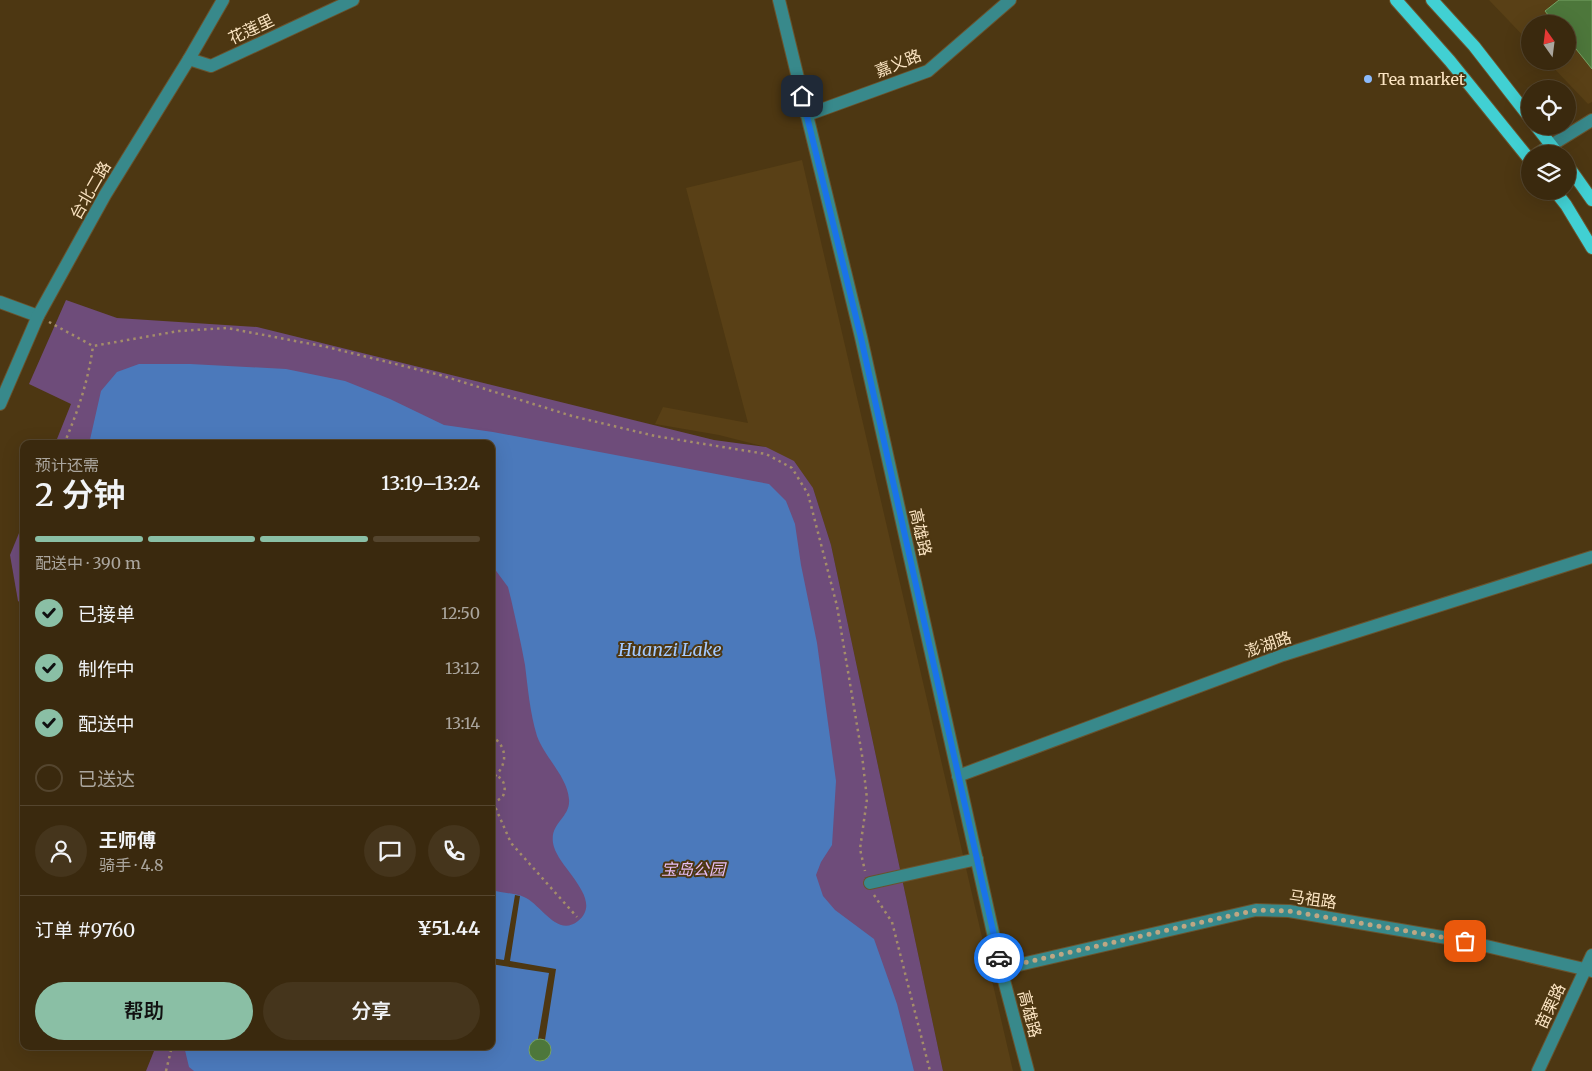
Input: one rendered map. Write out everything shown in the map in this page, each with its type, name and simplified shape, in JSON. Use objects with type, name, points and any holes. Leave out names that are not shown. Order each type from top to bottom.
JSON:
[{"type":"main road","points":[[1396,0],[1450,60],[1521,148]]},
{"type":"main road","points":[[1432,0],[1474,46],[1521,106]]},
{"type":"main road","points":[[1543,135],[1551,145]]},
{"type":"main road","points":[[1576,177],[1592,200]]},
{"type":"main road","points":[[1562,200],[1592,248]]},
{"type":"street","name":"台北二路","points":[[0,404],[38,316],[105,195],[223,0]]},
{"type":"street","name":"花莲里","points":[[189,59],[211,66],[353,0]]},
{"type":"street","name":"高雄路","points":[[779,0],[861,338],[1001,968],[1028,1071]]},
{"type":"street","name":"嘉义路","points":[[807,115],[928,71],[1010,0]]},
{"type":"street","points":[[1559,145],[1592,120]]},
{"type":"street","points":[[0,302],[38,316]]},
{"type":"street","name":"澎湖路","points":[[958,776],[1283,655],[1592,557]]},
{"type":"street","points":[[870,883],[977,859]]},
{"type":"street","name":"马祖路","points":[[1001,968],[1256,910],[1289,911],[1455,939],[1589,969]]},
{"type":"street","name":"苗栗路","points":[[1538,1071],[1589,969],[1592,955]]},
{"type":"path","points":[[38,316],[92,346],[179,331],[226,328],[327,347],[440,375],[572,416],[655,436],[766,454],[792,468],[808,494],[837,606],[862,755],[866,799],[860,849],[876,900],[892,922],[930,1071]]},
{"type":"path","points":[[66,440],[81,403],[89,376],[92,346]]},
{"type":"path","points":[[495,739],[499,742],[505,756],[504,764],[496,775],[503,781],[505,789],[502,798],[495,802]]},
{"type":"path","points":[[495,809],[511,843],[576,917]]},
{"type":"path","points":[[166,1071],[171,1050]]},
{"type":"shaded area","points":[[1489,0],[1592,0],[1592,102],[1588,104],[1576,91],[1576,80],[1565,80],[1556,70],[1576,70],[1576,15],[1521,15],[1521,34]]},
{"type":"shaded area","points":[[802,160],[1013,1071],[943,1071],[831,545],[813,488],[766,447],[719,435],[655,424],[663,407],[748,423],[686,188]]},
{"type":"green space","name":"Huanzi Lake","points":[[66,300],[117,318],[257,327],[714,440],[766,447],[794,461],[813,488],[831,545],[943,1071],[146,1071],[154,1050],[495,1050],[495,440],[57,440],[71,404],[29,384]]},
{"type":"green space","points":[[20,531],[20,602],[18,601],[10,555]]},
{"type":"water","name":"Huanzi Lake","points":[[139,364],[190,364],[286,369],[345,381],[390,399],[444,425],[493,432],[769,484],[786,501],[795,524],[801,565],[817,643],[836,781],[832,845],[821,862],[816,875],[823,896],[835,910],[874,939],[897,1004],[914,1071],[194,1071],[189,1067],[185,1050],[495,1050],[495,891],[524,897],[556,923],[563,925],[570,925],[578,921],[585,913],[586,904],[584,894],[554,847],[554,832],[567,812],[569,799],[560,775],[537,736],[531,710],[525,665],[508,587],[495,569],[495,440],[90,440],[101,391],[117,372]],"holes":[[[538,1039],[545,1040],[550,1045],[549,1057],[537,1060],[530,1055],[530,1046]]]},
{"type":"pier","points":[[515,895],[520,896],[510,961],[556,969],[545,1040],[538,1039],[549,973],[495,965],[495,959],[504,960]]},
{"type":"building","points":[[1559,0],[1592,0],[1592,69],[1576,49],[1576,15],[1548,15],[1545,11]]},
{"type":"building","points":[[540,1039],[548,1042],[551,1050],[548,1058],[540,1061],[532,1058],[529,1050],[532,1042]]},
{"type":"way so far","points":[[999,958],[1001,968],[1256,910],[1289,911],[1465,941]]},
{"type":"place","name":"Tea market","points":[[1368,79]]},
{"type":"route","points":[[802,96],[861,338],[999,958]]},
{"type":"park label","name":"宝岛公园","points":[[693,869]]}]
